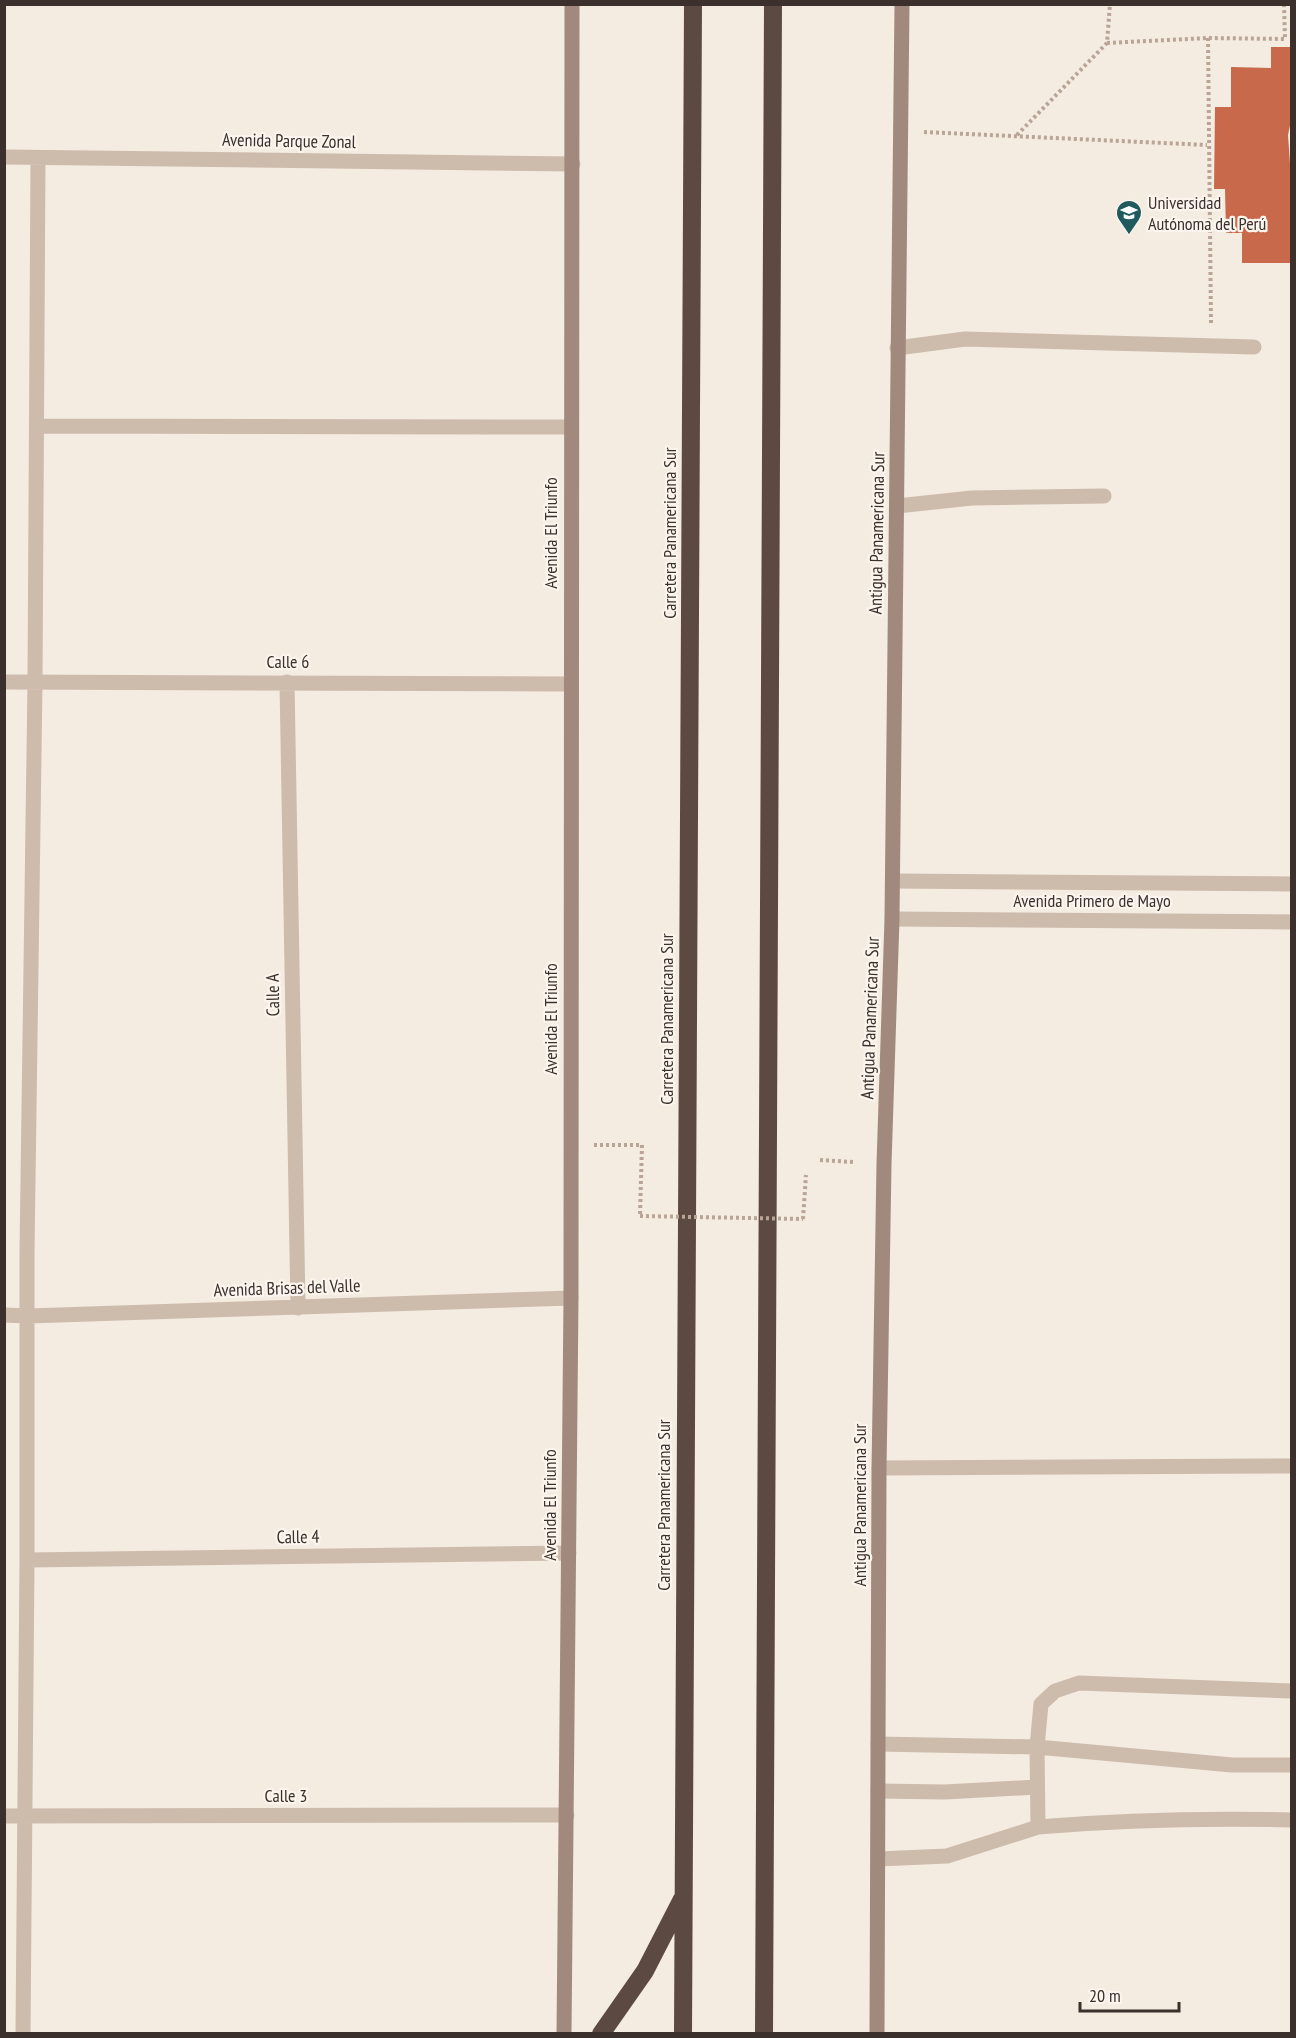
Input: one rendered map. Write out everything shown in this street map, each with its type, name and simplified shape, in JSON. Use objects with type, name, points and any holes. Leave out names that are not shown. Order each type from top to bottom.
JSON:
[{"type":"highway","name":"Carretera Panamericana Sur","points":[[683,2034],[693,4]]},
{"type":"highway","points":[[764,2034],[773,4]]},
{"type":"highway","points":[[601,2034],[645,1971],[684,1895]]},
{"type":"main road","name":"Avenida El Triunfo","points":[[564,2034],[571,1298],[572,4]]},
{"type":"main road","name":"Antigua Panamericana Sur","points":[[877,2034],[879,1468],[884,1164],[893,881],[902,4]]},
{"type":"street","name":"Avenida Parque Zonal","points":[[4,157],[573,164]]},
{"type":"street","points":[[23,2034],[27,1252],[39,158]]},
{"type":"street","points":[[897,348],[965,339],[1254,347]]},
{"type":"street","points":[[37,426],[571,428]]},
{"type":"street","points":[[897,506],[972,498],[1104,496]]},
{"type":"street","name":"Calle 6","points":[[4,682],[571,684]]},
{"type":"street","name":"Calle A","points":[[287,682],[298,1308]]},
{"type":"street","name":"Avenida Primero de Mayo","points":[[893,881],[1292,884]]},
{"type":"street","name":"Avenida Primero de Mayo","points":[[892,920],[1292,922]]},
{"type":"street","name":"Avenida Brisas del Valle","points":[[4,1315],[298,1308],[571,1298]]},
{"type":"street","points":[[879,1468],[1292,1466]]},
{"type":"street","name":"Calle 4","points":[[27,1560],[569,1553]]},
{"type":"street","points":[[1038,1827],[1036,1747],[1041,1704],[1054,1691],[1079,1683],[1292,1690]]},
{"type":"street","points":[[878,1744],[1036,1747],[1232,1765],[1292,1765]]},
{"type":"street","points":[[878,1791],[945,1792],[1037,1787]]},
{"type":"street","name":"Calle 3","points":[[4,1815],[567,1815]]},
{"type":"street","points":[[878,1859],[947,1856],[1038,1827],[1114,1821],[1292,1820]]},
{"type":"path","points":[[1017,136],[1107,43],[1110,4]]},
{"type":"path","points":[[1107,43],[1208,38],[1285,39],[1284,4]]},
{"type":"path","points":[[1208,38],[1207,145],[1211,346]]},
{"type":"path","points":[[899,131],[1207,145]]},
{"type":"path","points":[[597,1145],[642,1145],[640,1216],[803,1219],[806,1176]]},
{"type":"path","points":[[820,1160],[853,1162]]},
{"type":"building","points":[[1271,47],[1292,47],[1292,116],[1288,135],[1292,192],[1292,263],[1242,263],[1242,233],[1226,233],[1225,189],[1214,189],[1215,107],[1231,107],[1231,67],[1271,68]]},
{"type":"place","name":"Universidad Autónoma del Perú","points":[[1129,236]]}]
